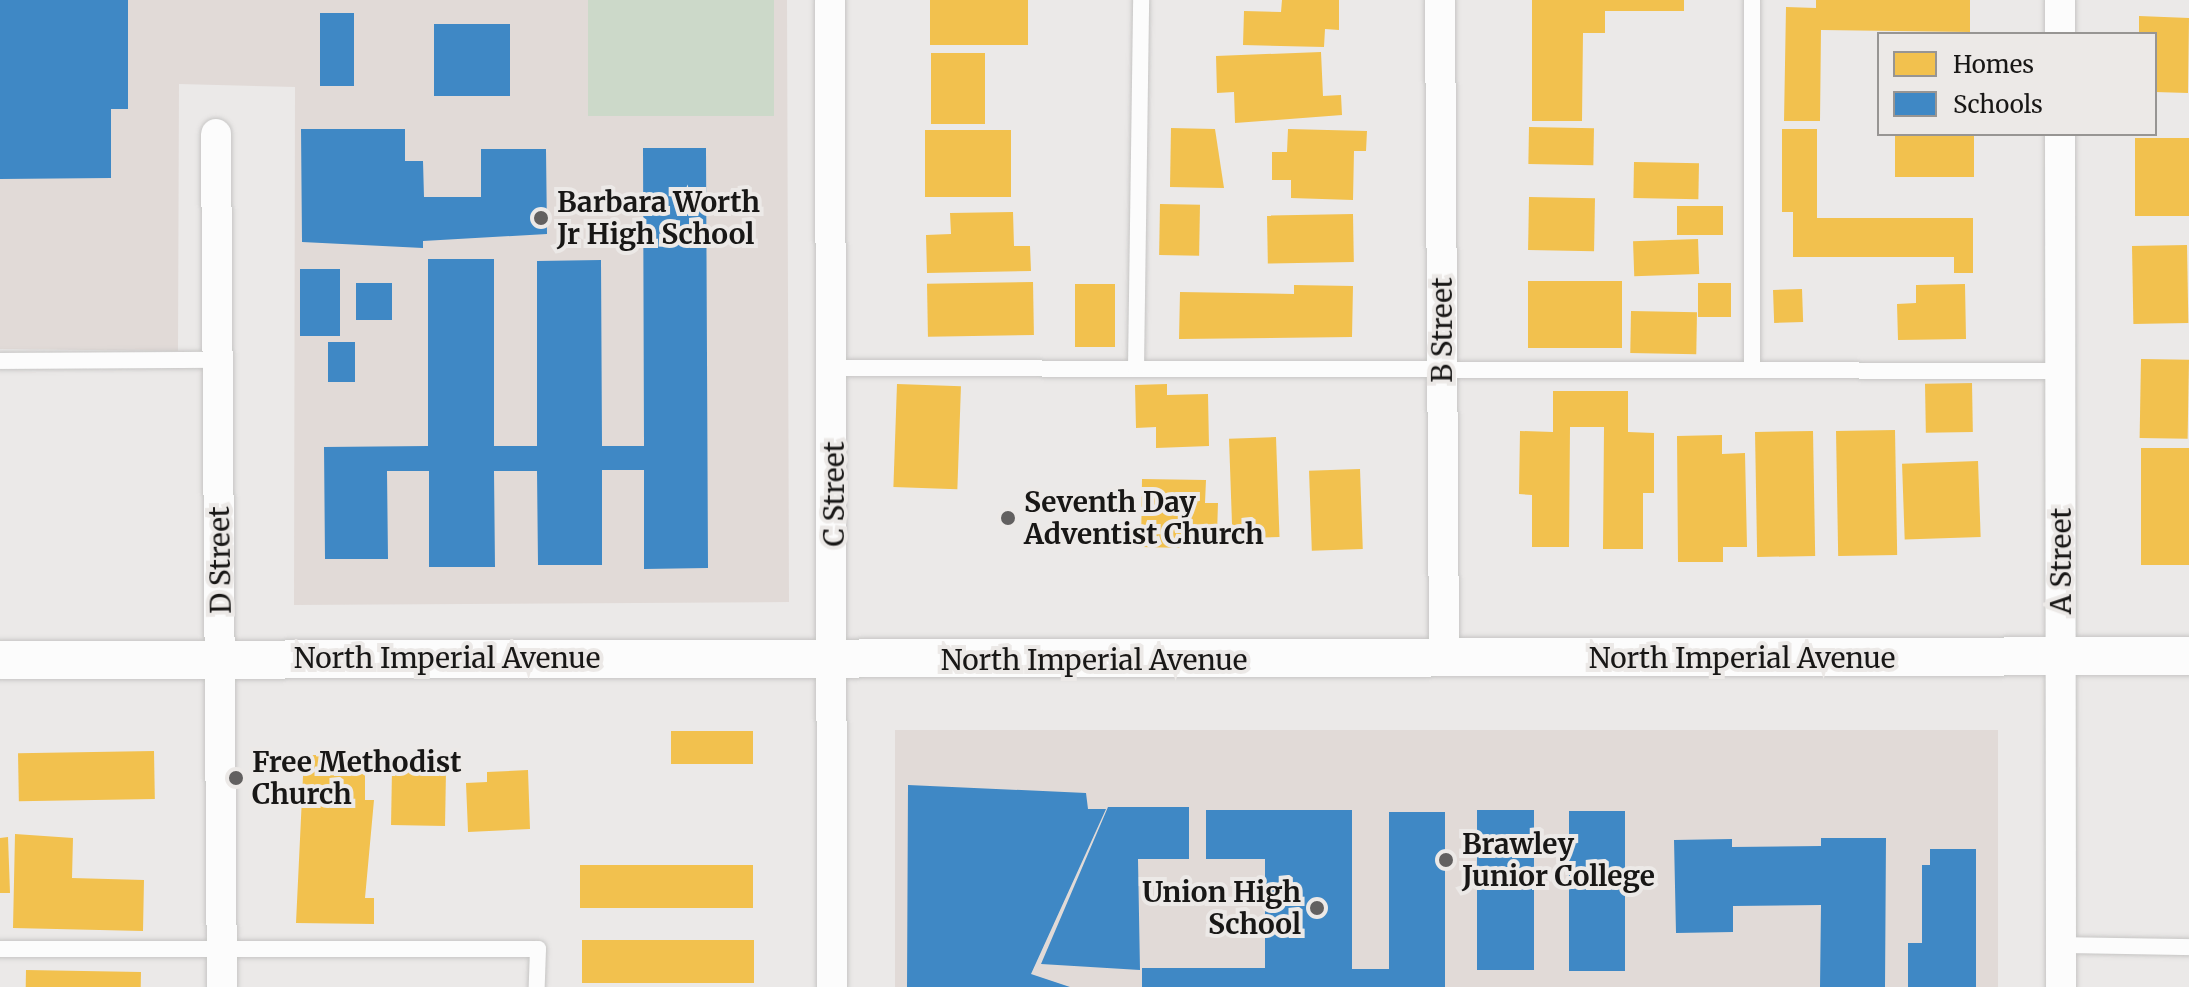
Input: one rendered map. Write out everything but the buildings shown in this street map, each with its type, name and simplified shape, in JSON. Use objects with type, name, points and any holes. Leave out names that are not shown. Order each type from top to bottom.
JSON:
[{"type":"street","name":"C Street","points":[[830,0],[836,659],[832,987]]},
{"type":"street","name":"B Street","points":[[1440,0],[1444,660]]},
{"type":"street","points":[[2060,0],[2060,32]]},
{"type":"street","name":"D Street","points":[[216,134],[222,987]]},
{"type":"street","name":"A Street","points":[[2060,136],[2061,987]]},
{"type":"street","name":"North Imperial Avenue","points":[[0,660],[1444,660],[2189,656]]},
{"type":"lane","points":[[1136,368],[1141,0]]},
{"type":"lane","points":[[1752,0],[1752,370]]},
{"type":"lane","points":[[0,361],[218,360]]},
{"type":"lane","points":[[833,368],[2060,371]]},
{"type":"lane","points":[[0,949],[222,945],[538,949],[537,987]]},
{"type":"lane","points":[[2061,945],[2189,947]]},
{"type":"shaded area","name":"Barbara Worth Jr High School","points":[[0,0],[787,0],[789,602],[294,605],[295,87],[179,84],[178,351],[0,349]]},
{"type":"shaded area","name":"Brawley Junior College","points":[[895,730],[1998,730],[1998,987],[895,987]]},
{"type":"green space","points":[[588,0],[774,0],[774,116],[588,116]]},
{"type":"place","name":"Barbara Worth Jr High School","points":[[541,218]]},
{"type":"place","name":"Seventh Day Adventist Church","points":[[1008,518]]},
{"type":"place","name":"Free Methodist Church","points":[[236,778]]},
{"type":"place","name":"Brawley Junior College","points":[[1446,860]]},
{"type":"place","name":"Union High School","points":[[1317,908]]}]
